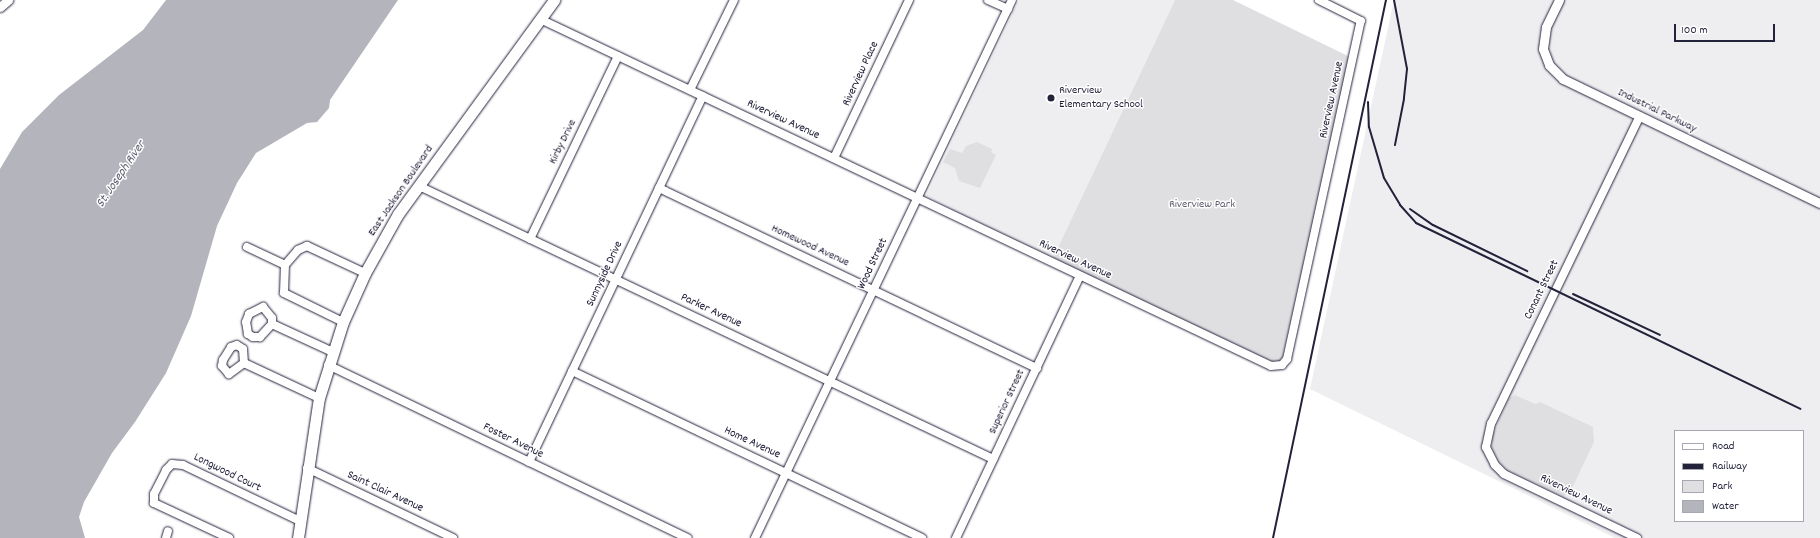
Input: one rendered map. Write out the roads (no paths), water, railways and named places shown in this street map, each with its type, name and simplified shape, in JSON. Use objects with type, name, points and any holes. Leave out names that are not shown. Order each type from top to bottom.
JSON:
[{"type":"main road","name":"East Jackson Boulevard","points":[[298,538],[307,468],[319,398],[328,365],[343,322],[365,273],[383,239],[419,186],[554,0]]},
{"type":"street","points":[[0,7],[8,0]]},
{"type":"street","points":[[690,90],[734,0]]},
{"type":"street","name":"Riverview Place","points":[[834,158],[910,0]]},
{"type":"street","points":[[988,0],[1008,9]]},
{"type":"street","name":"Wood Street","points":[[755,538],[1012,0]]},
{"type":"street","name":"Riverview Avenue","points":[[540,19],[1271,366],[1282,365],[1287,359],[1361,21],[1319,0]]},
{"type":"street","name":"Industrial Parkway","points":[[1559,0],[1544,36],[1543,49],[1553,70],[1563,79],[1820,203]]},
{"type":"street","name":"Kirby Drive","points":[[530,239],[618,56]]},
{"type":"street","name":"Sunnyside Drive","points":[[529,462],[703,96]]},
{"type":"street","name":"Conant Street","points":[[1504,474],[1489,454],[1486,447],[1487,435],[1640,116]]},
{"type":"street","name":"Parker Avenue","points":[[419,186],[993,459]]},
{"type":"street","name":"Homewood Avenue","points":[[659,188],[1037,368]]},
{"type":"street","points":[[343,322],[284,293],[285,265],[298,250],[307,246],[365,273]]},
{"type":"street","points":[[247,248],[285,265]]},
{"type":"street","name":"Superior Street","points":[[956,538],[1080,276]]},
{"type":"street","points":[[272,324],[333,352]]},
{"type":"street","points":[[244,363],[319,398]]},
{"type":"street","name":"Foster Avenue","points":[[328,365],[688,538]]},
{"type":"street","name":"Home Avenue","points":[[572,371],[922,538]]},
{"type":"street","name":"Longwood Court","points":[[229,538],[154,503],[154,494],[166,470],[172,464],[183,465],[300,521]]},
{"type":"street","name":"Saint Clair Avenue","points":[[307,468],[453,538]]},
{"type":"street","name":"Riverview Avenue","points":[[1504,474],[1637,538]]},
{"type":"water","name":"St. Joseph River","points":[[166,0],[398,0],[330,100],[329,108],[317,122],[307,123],[256,153],[237,183],[217,226],[191,316],[166,373],[135,422],[112,453],[84,502],[79,517],[85,538],[0,538],[0,169],[22,132],[59,95],[143,30]]},
{"type":"railway","points":[[1273,538],[1386,0]]},
{"type":"railway","points":[[1394,0],[1407,69],[1404,99],[1395,145]]},
{"type":"railway","points":[[1368,102],[1369,127],[1384,178],[1400,205],[1416,223],[1800,409]]},
{"type":"railway","points":[[1410,209],[1433,225],[1527,271]]},
{"type":"railway","points":[[1573,294],[1660,335]]},
{"type":"place","name":"Riverview Elementary School","points":[[1051,98]]},
{"type":"park label","name":"Riverview Park","points":[[1202,205]]}]
